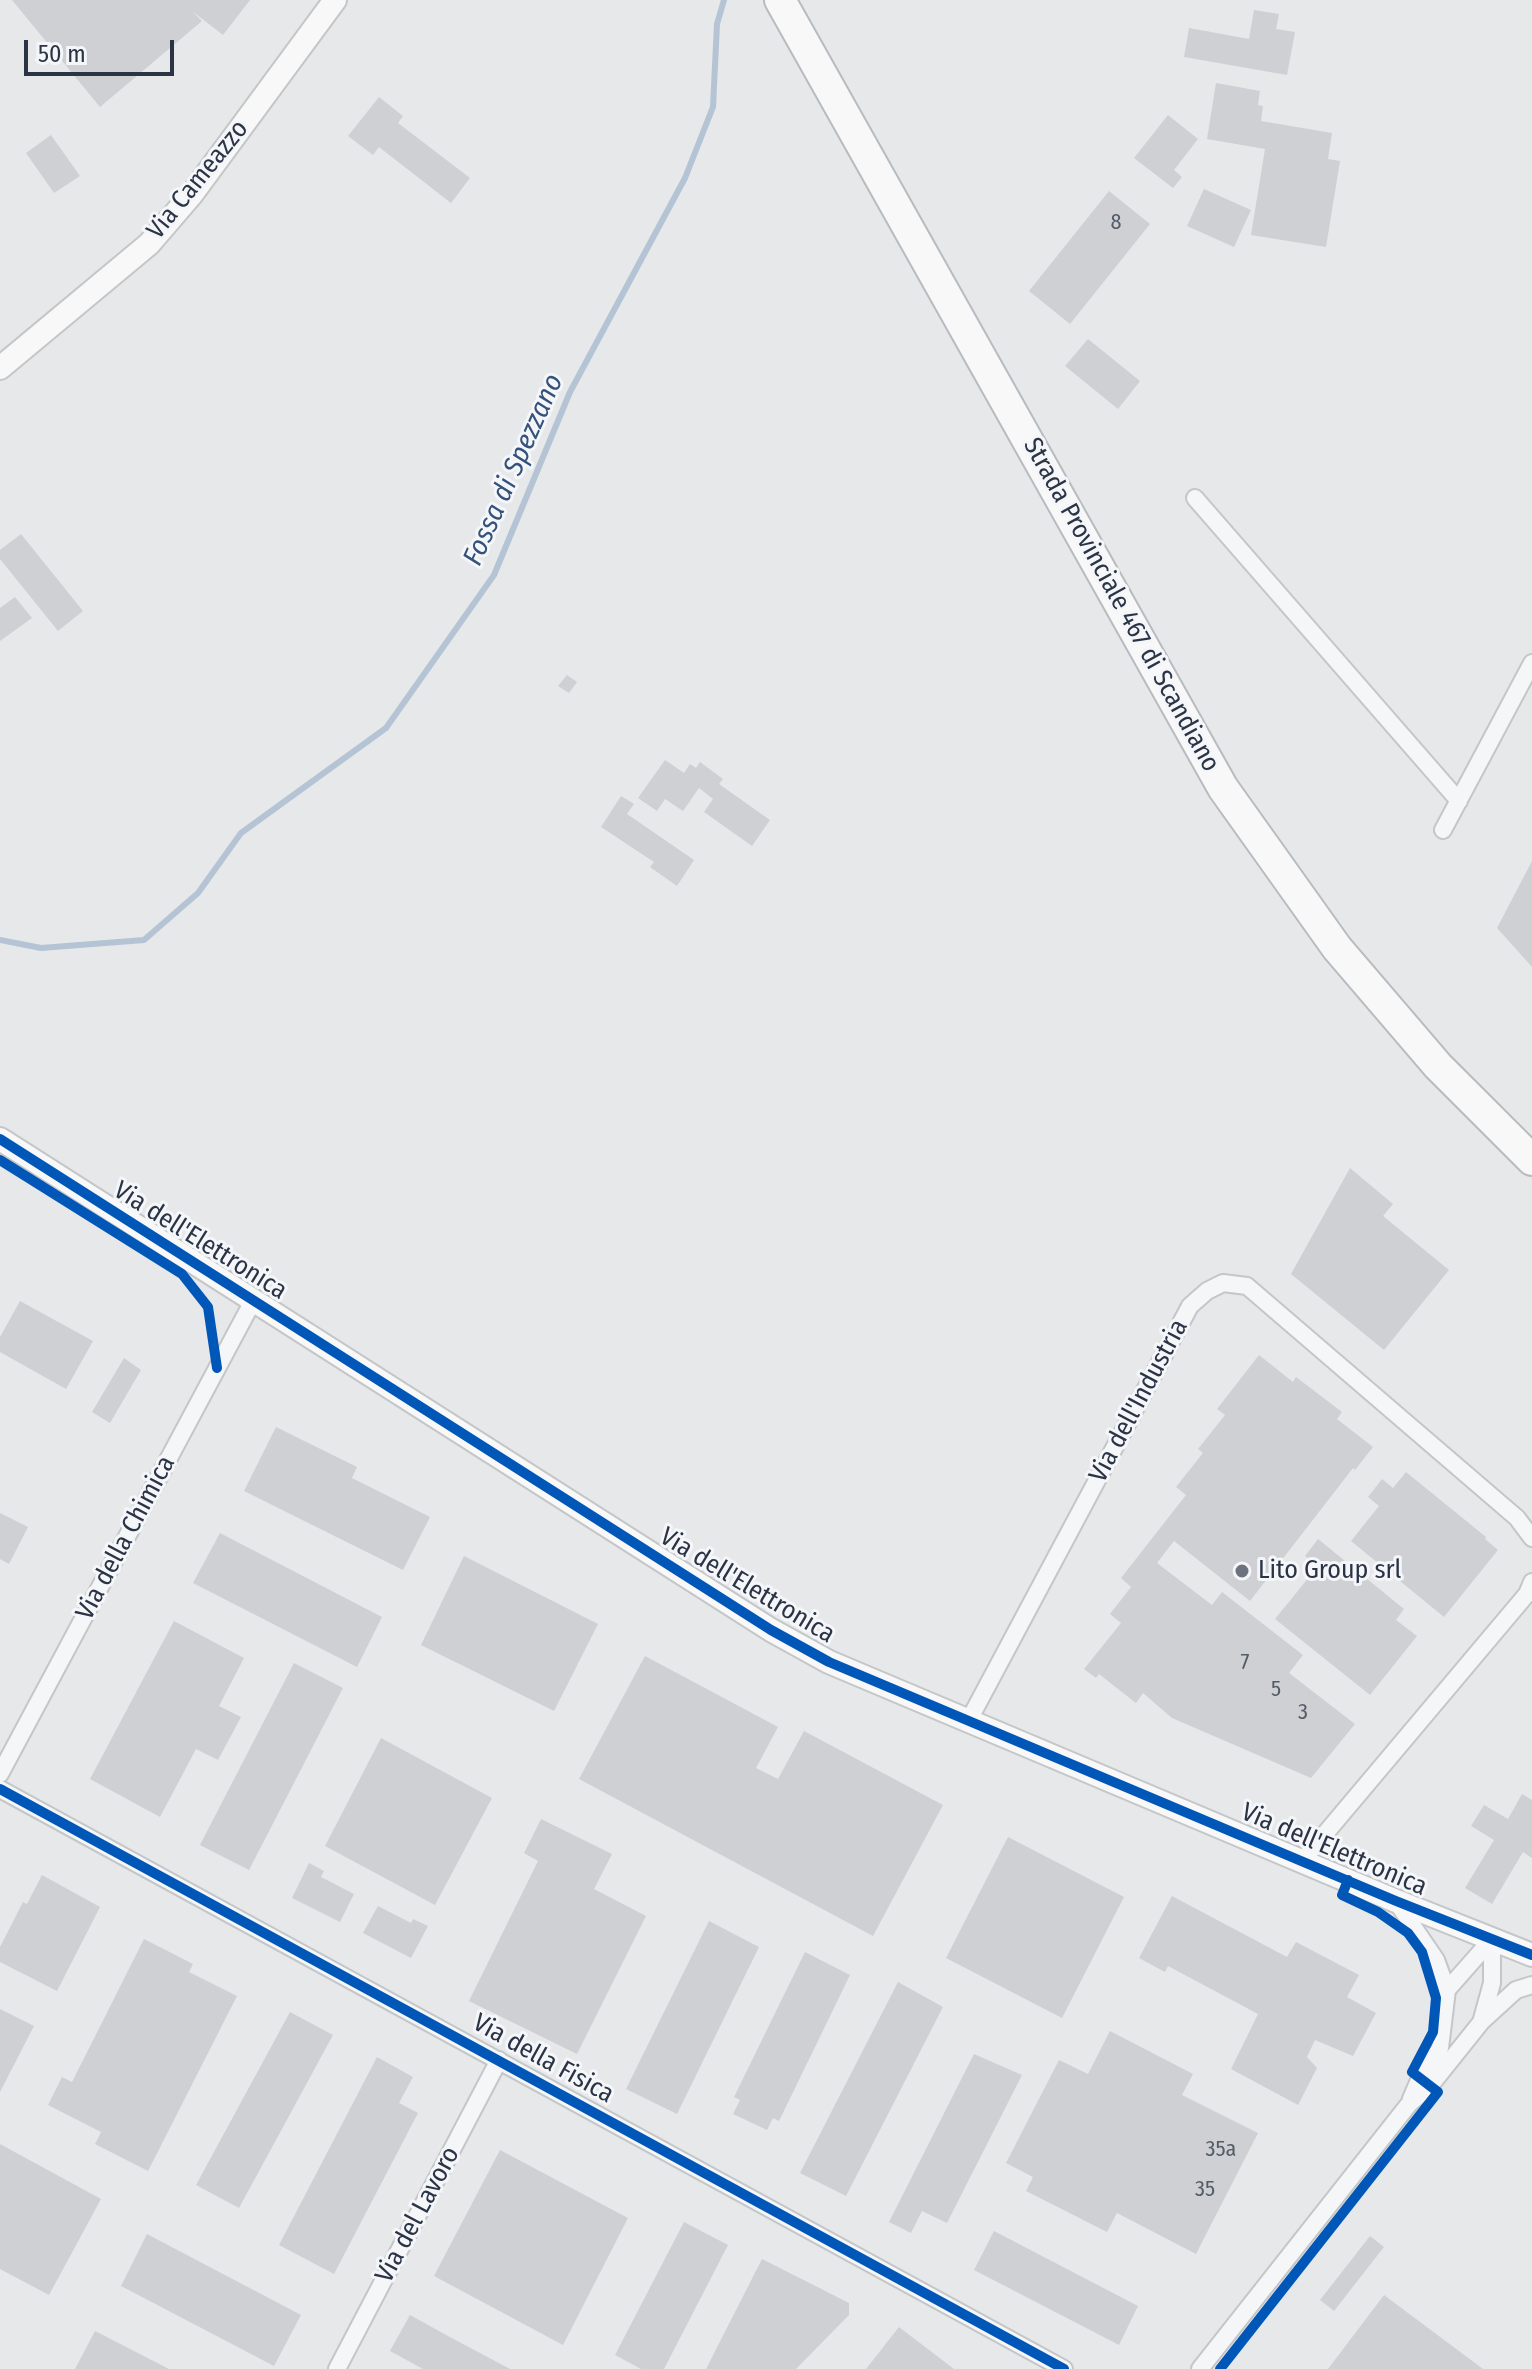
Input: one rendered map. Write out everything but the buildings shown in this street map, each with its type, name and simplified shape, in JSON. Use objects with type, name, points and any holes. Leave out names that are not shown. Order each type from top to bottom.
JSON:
[{"type":"highway","name":"Strada Provinciale 467 di Scandiano","points":[[780,0],[1223,788],[1337,948],[1438,1066],[1532,1160]]},
{"type":"street","name":"Via Cameazzo","points":[[0,368],[149,244],[192,194],[335,0]]},
{"type":"street","points":[[1195,498],[1459,801]]},
{"type":"street","points":[[1443,830],[1532,663]]},
{"type":"street","name":"Via dell'Elettronica","points":[[0,1139],[771,1630],[829,1662],[1396,1901],[1532,1955]]},
{"type":"street","name":"Via dell'Industria","points":[[969,1720],[1190,1306],[1207,1291],[1223,1283],[1247,1286],[1517,1518],[1532,1538]]},
{"type":"street","name":"Via della Chimica","points":[[0,1774],[253,1301]]},
{"type":"street","points":[[1303,1860],[1527,1594],[1532,1582]]},
{"type":"street","name":"Via della Fisica","points":[[0,1789],[1064,2369]]},
{"type":"street","points":[[1396,1901],[1436,1960],[1447,1990],[1440,2048],[1420,2078],[1409,2104]]},
{"type":"street","points":[[1447,1990],[1492,1939]]},
{"type":"street","points":[[1482,2021],[1492,1983],[1492,1939]]},
{"type":"street","points":[[1200,2369],[1409,2104],[1430,2086],[1482,2021],[1516,1990],[1532,1985]]},
{"type":"street","name":"Via del Lavoro","points":[[337,2369],[499,2060]]},
{"type":"waterway","name":"Fossa di Spezzano","points":[[0,940],[41,948],[144,940],[198,893],[241,833],[386,728],[494,575],[570,392],[685,178],[713,107],[717,24],[724,0]]},
{"type":"cycle path","points":[[0,1139],[771,1630],[829,1662],[1396,1901],[1532,1955]]},
{"type":"cycle path","points":[[0,1160],[182,1274],[208,1307],[217,1368]]},
{"type":"cycle path","points":[[0,1789],[1064,2369]]},
{"type":"cycle path","points":[[1220,2369],[1438,2092],[1412,2072],[1433,2032],[1436,1998],[1422,1952],[1408,1933],[1378,1912],[1342,1895],[1348,1880]]},
{"type":"place","name":"Lito Group srl","points":[[1242,1571]]}]
